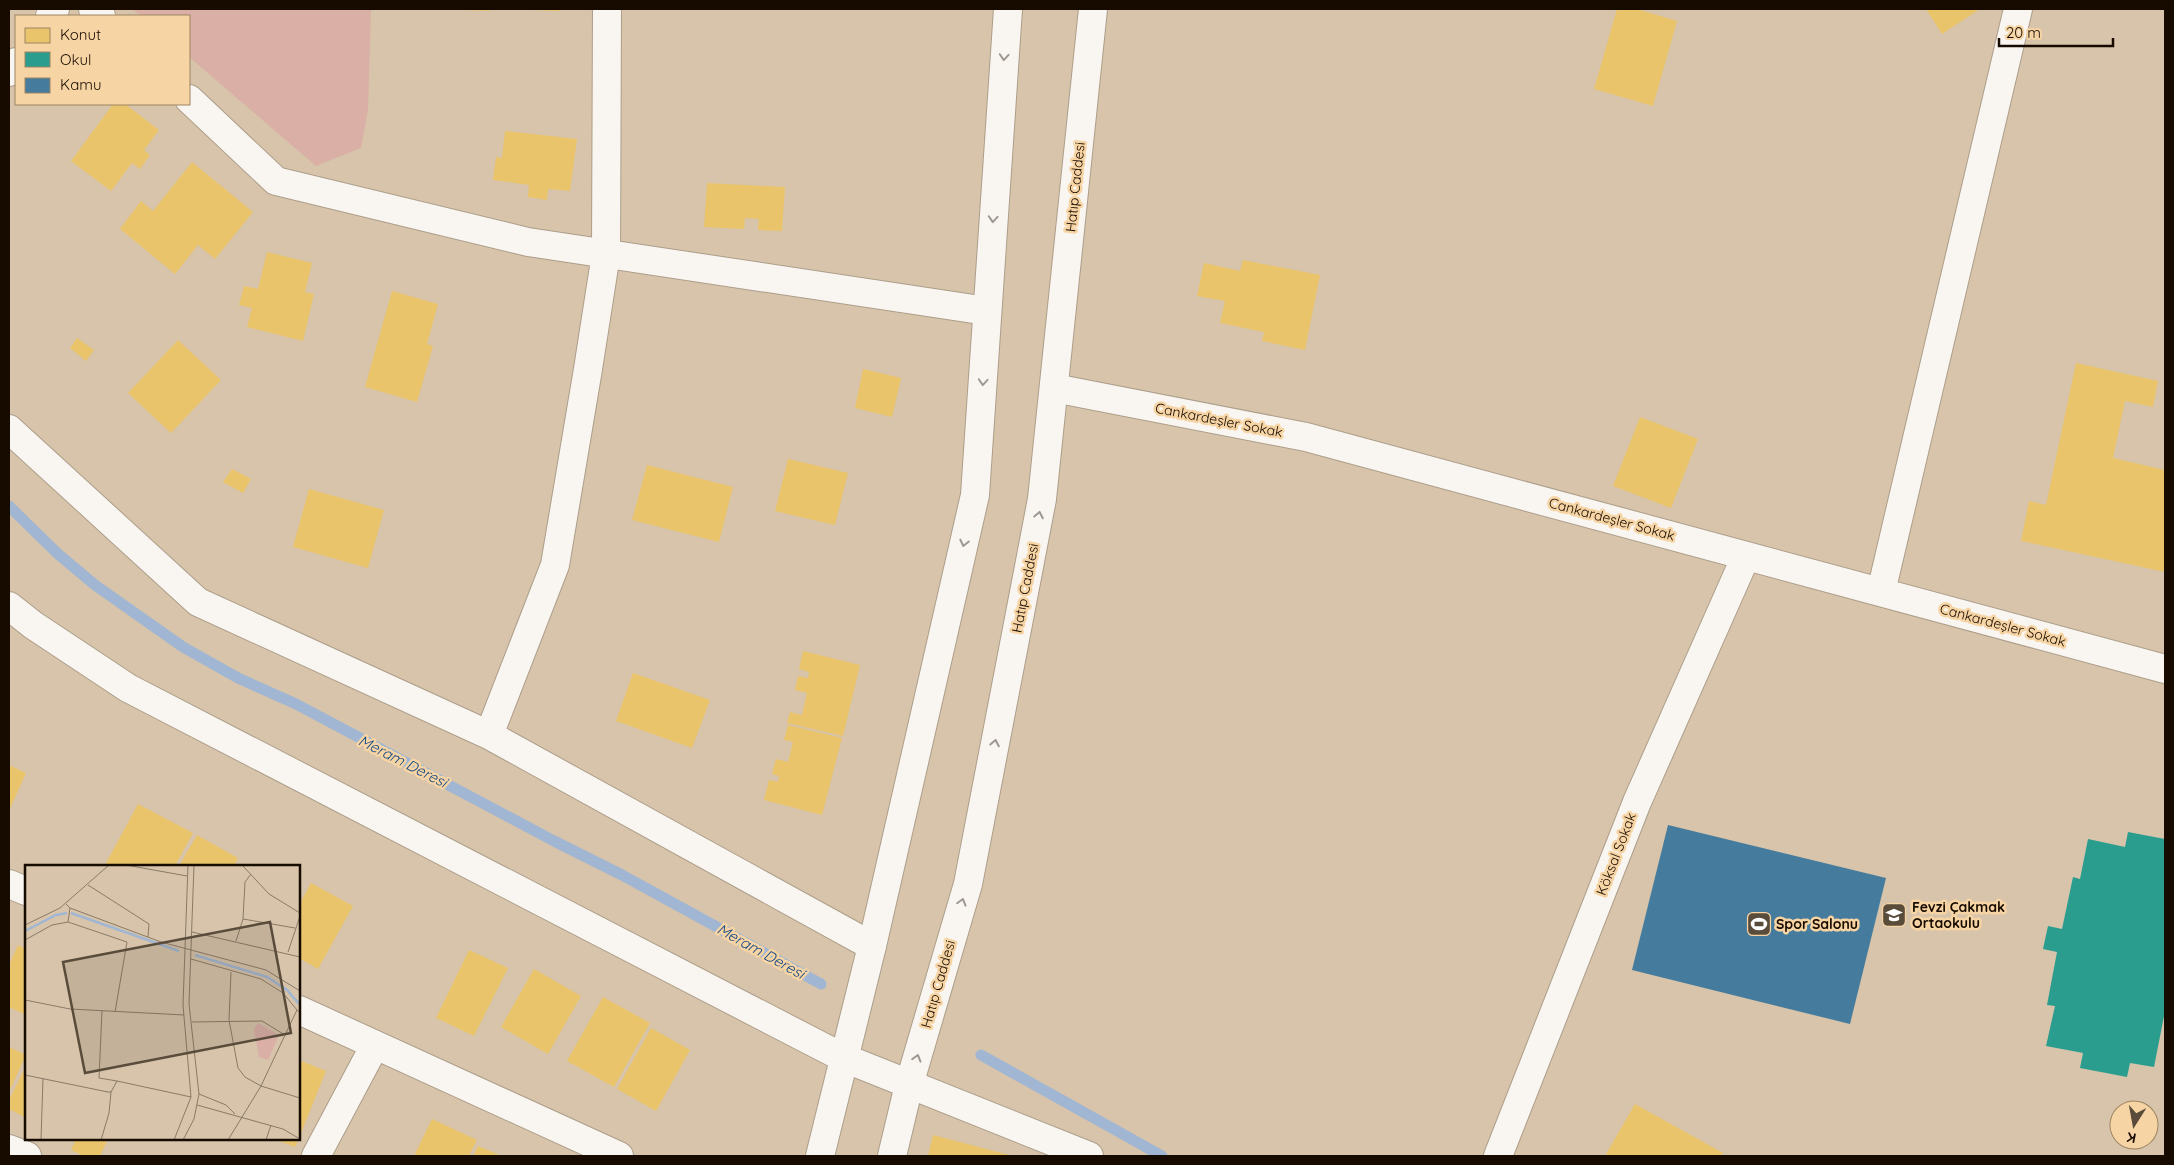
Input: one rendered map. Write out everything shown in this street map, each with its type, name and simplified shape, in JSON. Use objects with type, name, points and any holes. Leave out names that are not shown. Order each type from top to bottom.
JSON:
[{"type":"street","points":[[489,735],[555,565],[606,254],[607,9]]},
{"type":"street","points":[[820,1156],[872,946],[976,495],[1008,9]]},
{"type":"street","name":"Hatıp Caddesi","points":[[892,1156],[909,1085],[968,884],[1042,499],[1093,9]]},
{"type":"street","points":[[1881,592],[2018,9]]},
{"type":"street","points":[[190,99],[276,181],[528,242],[987,311]]},
{"type":"street","name":"Cankardeşler Sokak","points":[[1054,388],[1306,437],[2165,669]]},
{"type":"street","points":[[9,428],[198,602],[489,735],[872,946]]},
{"type":"street","name":"Köksal Sokak","points":[[1498,1156],[1637,802],[1746,556]]},
{"type":"street","points":[[9,606],[33,626],[128,688],[844,1058],[1089,1156]]},
{"type":"street","points":[[9,884],[25,891]]},
{"type":"street","points":[[300,1010],[620,1156]]},
{"type":"street","points":[[316,1156],[375,1045]]},
{"type":"street","points":[[9,1149],[28,1156]]},
{"type":"shaded area","points":[[132,9],[371,9],[368,110],[361,148],[316,166],[190,58],[190,15],[140,15]]},
{"type":"building: Konut","points":[[490,9],[490,11],[465,10]]},
{"type":"building: Konut","points":[[560,9],[560,11],[531,10]]},
{"type":"building: Konut","points":[[1617,9],[1637,9],[1677,21],[1653,106],[1594,89]]},
{"type":"building: Konut","points":[[1926,9],[1980,9],[1942,34]]},
{"type":"building: Konut","points":[[112,105],[126,105],[159,130],[144,150],[150,155],[140,169],[132,163],[111,191],[71,161]]},
{"type":"building: Konut","points":[[505,131],[577,139],[570,191],[548,189],[547,200],[528,197],[529,185],[493,180],[496,157],[502,158]]},
{"type":"building: Konut","points":[[192,162],[253,212],[215,259],[198,245],[175,274],[120,229],[141,201],[153,211]]},
{"type":"building: Konut","points":[[707,183],[785,187],[782,231],[758,230],[759,219],[745,218],[744,229],[704,227]]},
{"type":"building: Konut","points":[[267,252],[312,263],[305,292],[314,294],[303,341],[247,327],[252,308],[239,305],[244,286],[258,289]]},
{"type":"building: Konut","points":[[1243,260],[1320,275],[1305,350],[1262,341],[1264,332],[1220,323],[1225,301],[1197,296],[1204,263],[1240,271]]},
{"type":"building: Konut","points":[[392,291],[438,304],[427,344],[433,346],[417,402],[365,387]]},
{"type":"building: Konut","points":[[77,338],[94,350],[86,361],[70,348]]},
{"type":"building: Konut","points":[[178,340],[221,380],[171,433],[128,393]]},
{"type":"building: Konut","points":[[2076,363],[2158,381],[2153,407],[2125,401],[2113,458],[2165,470],[2165,572],[2021,541],[2029,501],[2046,505]]},
{"type":"building: Konut","points":[[863,369],[901,378],[892,417],[855,408]]},
{"type":"building: Konut","points":[[1640,417],[1698,439],[1671,508],[1613,486]]},
{"type":"building: Konut","points":[[788,459],[848,473],[835,525],[775,511]]},
{"type":"building: Konut","points":[[647,465],[733,487],[719,542],[632,520]]},
{"type":"building: Konut","points":[[232,469],[251,479],[243,493],[223,482]]},
{"type":"building: Konut","points":[[309,489],[384,510],[368,568],[293,547]]},
{"type":"building: Konut","points":[[803,651],[860,665],[843,736],[787,723],[790,712],[802,715],[807,693],[795,690],[798,676],[808,678],[809,672],[799,669]]},
{"type":"building: Konut","points":[[633,673],[710,700],[692,748],[616,721]]},
{"type":"building: Konut","points":[[788,725],[842,738],[822,815],[764,800],[769,780],[778,782],[779,776],[772,774],[776,759],[788,762],[793,742],[784,740]]},
{"type":"building: Konut","points":[[9,765],[26,773],[9,811]]},
{"type":"building: Konut","points":[[138,804],[193,833],[176,865],[105,865]]},
{"type":"building: Konut","points":[[197,835],[238,858],[234,865],[180,865]]},
{"type":"building: Konut","points":[[311,883],[353,906],[318,969],[300,959],[300,903]]},
{"type":"building: Konut","points":[[18,945],[25,948],[25,1015],[9,1007],[9,965]]},
{"type":"building: Konut","points":[[469,950],[508,968],[474,1036],[436,1018]]},
{"type":"building: Konut","points":[[534,969],[581,996],[548,1054],[501,1027]]},
{"type":"building: Konut","points":[[603,997],[650,1023],[614,1087],[567,1061]]},
{"type":"building: Konut","points":[[651,1028],[690,1050],[656,1111],[617,1089]]},
{"type":"building: Konut","points":[[9,1047],[25,1055],[25,1057],[9,1092]]},
{"type":"building: Konut","points":[[300,1060],[326,1071],[300,1136]]},
{"type":"building: Konut","points":[[25,1068],[25,1117],[9,1109],[9,1100]]},
{"type":"building: Konut","points":[[1635,1104],[1723,1153],[1721,1156],[1605,1156]]},
{"type":"building: Konut","points":[[432,1119],[477,1140],[469,1156],[414,1156]]},
{"type":"building: Konut","points":[[933,1135],[1013,1156],[928,1156]]},
{"type":"building: Konut","points":[[76,1140],[108,1140],[100,1156],[84,1156],[71,1150]]},
{"type":"building: Konut","points":[[277,1140],[298,1140],[295,1147]]},
{"type":"building: Konut","points":[[478,1146],[502,1156],[473,1156]]},
{"type":"building: Okul","points":[[2128,832],[2165,839],[2165,1011],[2154,1067],[2130,1063],[2127,1077],[2080,1068],[2083,1053],[2046,1046],[2055,1006],[2047,1005],[2057,952],[2043,949],[2048,926],[2062,929],[2073,877],[2080,879],[2088,839],[2125,847]]},
{"type":"building: Kamu","name":"Spor Salonu","points":[[1668,825],[1886,878],[1850,1024],[1632,970]]},
{"type":"waterway","name":"Meram Deresi","points":[[9,506],[58,554],[95,585],[183,647],[238,678],[296,704],[622,875],[821,984]]},
{"type":"waterway","name":"Meram Deresi","points":[[981,1055],[1162,1156]]},
{"type":"place","name":"Fevzi Çakmak Ortaokulu","points":[[1894,915]]},
{"type":"place","name":"Spor Salonu","points":[[1759,924]]}]
